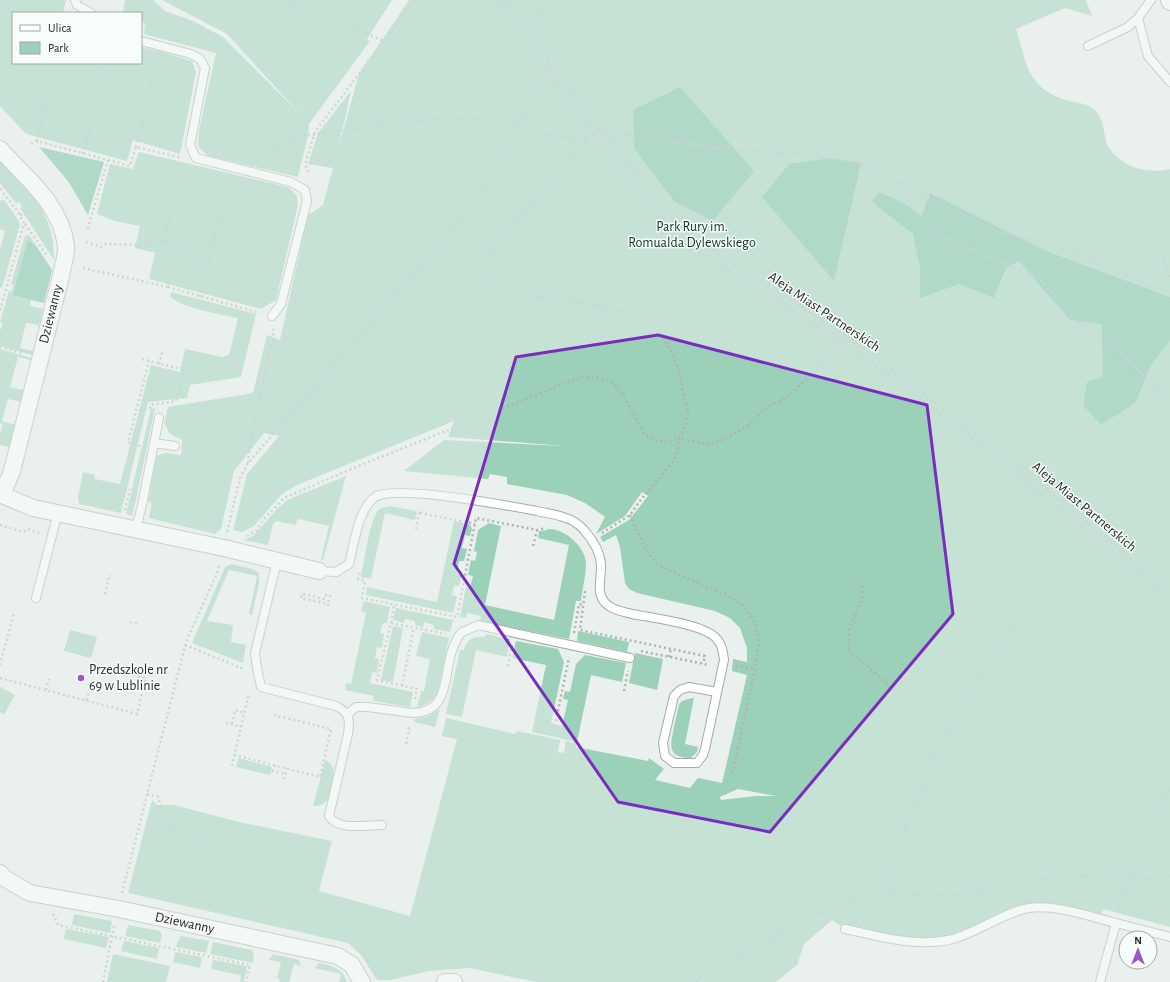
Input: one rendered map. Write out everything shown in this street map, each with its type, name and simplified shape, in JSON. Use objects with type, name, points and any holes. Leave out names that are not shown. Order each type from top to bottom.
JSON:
[{"type":"street","name":"Dziewanny","points":[[0,149],[40,191],[55,212],[62,227],[66,247],[59,283],[14,465],[1,495]]},
{"type":"street","points":[[1,495],[33,508],[58,512],[224,548],[319,571]]},
{"type":"street","name":"Dziewanny","points":[[0,873],[4,878],[30,893],[119,909],[338,956],[352,965],[362,982]]},
{"type":"street","points":[[445,982],[454,982]]},
{"type":"lane","points":[[75,0],[77,5],[89,12]]},
{"type":"lane","points":[[1088,46],[1128,28],[1138,18],[1151,0]]},
{"type":"lane","points":[[1138,18],[1148,56],[1170,82]]},
{"type":"lane","points":[[142,41],[191,54],[200,59],[205,68],[190,145],[196,158],[291,182],[304,190],[307,201],[281,304],[272,316]]},
{"type":"lane","points":[[136,529],[159,418]]},
{"type":"lane","points":[[154,443],[175,446]]},
{"type":"lane","points":[[319,571],[336,572],[349,564],[362,513],[376,496],[397,493],[436,496],[496,503],[564,517],[583,529],[599,553],[601,566],[600,590],[602,598],[608,606],[622,611],[694,627],[707,632],[716,638],[720,644],[724,660],[705,749],[703,755],[697,763],[674,763],[665,756],[663,743],[674,696],[680,690],[689,687],[717,692]]},
{"type":"lane","points":[[36,598],[58,512]]},
{"type":"lane","points":[[277,561],[255,653],[261,687],[336,706],[343,709],[348,714],[350,724],[329,816],[332,821],[342,826],[382,825]]},
{"type":"lane","points":[[348,714],[356,707],[368,707],[412,713],[419,713],[428,710],[442,696],[453,646],[460,633],[478,625],[630,658]]},
{"type":"lane","points":[[845,929],[908,941],[953,939],[1028,908],[1048,907],[1170,937]]},
{"type":"lane","points":[[1100,982],[1116,923]]},
{"type":"path","points":[[283,0],[384,41]]},
{"type":"path","points":[[309,172],[306,167],[306,160],[313,134],[415,0]]},
{"type":"path","points":[[497,0],[594,134],[660,221],[685,245],[784,304],[845,344],[976,442],[1170,598]]},
{"type":"path","points":[[228,528],[240,478],[248,464],[405,283],[487,185],[506,152],[549,63],[503,0]]},
{"type":"path","name":"Aleja Miast Partnerskich","points":[[535,0],[549,63],[678,228],[851,339],[1030,475],[1141,568],[1170,590]]},
{"type":"path","points":[[150,88],[160,46]]},
{"type":"path","points":[[101,81],[105,64]]},
{"type":"path","points":[[37,141],[49,90]]},
{"type":"path","points":[[31,144],[37,141],[130,166],[144,116]]},
{"type":"path","points":[[83,154],[93,118]]},
{"type":"path","points":[[241,170],[296,137],[424,120],[470,118],[518,125],[540,133],[588,139]]},
{"type":"path","points":[[600,534],[630,515],[638,502],[674,460],[678,448],[679,438],[685,428],[688,413],[678,368],[668,345],[653,328],[631,314],[572,301],[502,292],[489,281],[485,270],[488,256],[498,241],[544,187],[599,128],[615,134],[652,139],[747,151],[797,154],[861,163],[900,181],[925,196],[1000,233],[1044,241],[1154,288],[1170,290]]},
{"type":"path","points":[[136,147],[180,158],[196,158]]},
{"type":"path","points":[[87,231],[108,160]]},
{"type":"path","points":[[900,181],[911,206],[931,232],[1039,279],[1078,323],[1125,357],[1170,404]]},
{"type":"path","points":[[0,189],[18,212],[49,259]]},
{"type":"path","points":[[164,241],[172,206]]},
{"type":"path","points":[[200,297],[220,214]]},
{"type":"path","points":[[0,311],[24,223]]},
{"type":"path","points":[[86,242],[101,247],[106,244],[139,245],[164,241],[177,246],[168,287]]},
{"type":"path","points":[[1160,246],[1170,280]]},
{"type":"path","points":[[176,254],[209,261]]},
{"type":"path","points":[[84,268],[168,287],[272,316],[273,337],[250,443],[248,464]]},
{"type":"path","points":[[0,292],[5,293]]},
{"type":"path","points":[[246,536],[256,531],[265,518],[284,498],[356,467],[581,377],[605,379],[615,386],[623,394],[644,434],[658,441],[670,442],[679,438],[710,445],[727,438],[750,424],[766,408],[789,396],[830,356],[851,339]]},
{"type":"path","points":[[0,347],[24,355]]},
{"type":"path","points":[[159,364],[163,349]]},
{"type":"path","points":[[142,359],[184,370],[190,349]]},
{"type":"path","points":[[138,454],[140,446],[128,442],[149,361]]},
{"type":"path","points":[[123,516],[131,485]]},
{"type":"path","points":[[413,508],[420,509],[416,529]]},
{"type":"path","points":[[420,513],[475,524]]},
{"type":"path","points":[[455,623],[476,518],[526,527]]},
{"type":"path","points":[[0,525],[23,532],[28,529],[45,535],[54,530]]},
{"type":"path","points":[[542,525],[549,527]]},
{"type":"path","points":[[533,546],[536,530]]},
{"type":"path","points":[[120,899],[186,645],[217,573],[221,559]]},
{"type":"path","points":[[360,572],[358,580],[365,581],[362,598],[457,617],[478,625]]},
{"type":"path","points":[[105,594],[110,574]]},
{"type":"path","points":[[862,586],[862,597],[848,631],[850,651],[884,680],[897,694],[934,761]]},
{"type":"path","points":[[302,594],[325,599],[326,595],[330,596],[328,605],[301,598],[302,594]]},
{"type":"path","points":[[556,721],[572,646],[579,604],[584,605]]},
{"type":"path","points":[[377,680],[394,605]]},
{"type":"path","points":[[887,890],[912,810],[938,751],[952,723],[976,685],[1000,652],[1021,612]]},
{"type":"path","points":[[0,665],[14,613]]},
{"type":"path","points":[[130,622],[140,624]]},
{"type":"path","points":[[391,622],[452,636]]},
{"type":"path","points":[[402,686],[414,628]]},
{"type":"path","points":[[508,666],[514,633]]},
{"type":"path","points":[[186,645],[248,671]]},
{"type":"path","points":[[640,651],[669,657],[671,648]]},
{"type":"path","points":[[624,691],[630,658]]},
{"type":"path","points":[[243,668],[246,665]]},
{"type":"path","points":[[0,678],[136,714],[146,678],[134,675]]},
{"type":"path","points":[[46,690],[49,679]]},
{"type":"path","points":[[86,700],[90,690]]},
{"type":"path","points":[[232,766],[250,691]]},
{"type":"path","points":[[232,724],[235,710],[245,713]]},
{"type":"path","points":[[234,755],[320,777],[331,729],[274,715]]},
{"type":"path","points":[[226,723],[241,727]]},
{"type":"path","points":[[274,765],[273,771],[286,774]]},
{"type":"path","points":[[284,779],[287,768]]},
{"type":"path","points":[[1123,897],[1140,848],[1156,814],[1170,790]]},
{"type":"path","points":[[147,794],[158,797],[168,828],[218,843]]},
{"type":"path","points":[[696,982],[696,980],[811,917],[887,890],[924,896],[971,894],[1002,885],[1044,878],[1115,874],[1153,879],[1170,876]]},
{"type":"path","points":[[52,911],[58,925],[250,965],[246,982]]},
{"type":"path","points":[[103,982],[115,925]]},
{"type":"highlighted area","points":[[658,335],[927,405],[953,614],[770,832],[618,802],[454,564],[516,357]]},
{"type":"green space","points":[[0,0],[66,0],[63,12],[12,12],[12,64],[142,64],[142,47],[192,61],[196,72],[180,154],[133,140],[127,161],[26,134],[0,106]]},
{"type":"green space","points":[[124,0],[153,0],[165,11],[193,21],[223,37],[299,113],[227,34],[162,0],[392,0],[367,39],[370,41],[309,124],[308,137],[298,177],[208,156],[198,146],[199,130],[216,53],[144,34],[145,23],[142,22],[142,12],[123,12]]},
{"type":"green space","name":"Park Rury im. Romualda Dylewskiego","points":[[409,0],[1086,0],[1092,16],[1065,8],[1016,29],[1027,65],[1036,82],[1055,96],[1086,105],[1095,110],[1101,119],[1108,147],[1116,156],[1122,161],[1141,169],[1155,171],[1170,169],[1170,927],[1103,909],[1100,919],[1028,908],[972,931],[932,941],[845,929],[832,920],[804,944],[797,965],[776,982],[536,982],[469,968],[429,971],[390,980],[377,980],[361,955],[348,943],[128,893],[152,800],[157,805],[174,805],[239,822],[332,841],[319,891],[410,916],[457,739],[442,736],[446,718],[516,734],[517,731],[560,740],[558,752],[564,753],[566,741],[576,743],[576,747],[648,761],[649,758],[664,769],[655,780],[690,788],[698,778],[722,783],[747,675],[732,671],[733,659],[747,662],[747,648],[740,628],[730,618],[715,611],[637,593],[629,589],[625,583],[620,547],[616,535],[603,542],[600,537],[629,520],[648,496],[642,492],[625,516],[596,534],[605,517],[585,503],[567,495],[507,484],[507,477],[490,474],[488,479],[404,471],[444,440],[565,446],[448,437],[454,421],[297,485],[282,494],[254,526],[242,532],[233,530],[247,474],[279,436],[264,433],[234,471],[221,529],[215,534],[149,518],[152,504],[148,501],[157,456],[165,453],[181,455],[182,440],[170,434],[164,423],[168,407],[253,393],[267,335],[280,340],[308,215],[323,205],[333,168],[308,164],[318,133],[351,91],[338,150],[359,74]],"holes":[[[738,789],[776,796],[756,796],[721,800],[720,797]]]},
{"type":"green space","points":[[680,87],[754,171],[713,221],[675,202],[634,148],[633,110]]},
{"type":"green space","points":[[39,147],[104,162],[88,215],[68,181]]},
{"type":"green space","points":[[139,152],[288,187],[297,196],[298,205],[276,300],[261,309],[149,279],[155,253],[135,248],[140,226],[115,221],[97,214],[110,164],[133,169]]},
{"type":"green space","points":[[830,158],[861,163],[834,281],[762,197],[789,164]]},
{"type":"green space","points":[[0,159],[31,192],[39,204],[50,229],[54,260],[20,208],[22,206],[19,202],[16,203],[0,183]]},
{"type":"green space","points":[[879,192],[900,201],[922,216],[930,193],[1046,251],[1170,297],[1170,340],[1151,365],[1135,403],[1101,425],[1083,405],[1087,382],[1103,377],[1102,324],[1070,320],[1019,261],[1006,268],[994,298],[959,284],[920,298],[920,268],[913,234],[872,202]]},
{"type":"green space","points":[[0,201],[5,201],[20,225],[2,288],[0,287],[0,249],[5,231],[0,229]]},
{"type":"green space","points":[[29,235],[52,270],[44,303],[31,300],[30,306],[43,309],[39,325],[26,323],[20,348],[33,351],[32,355],[0,346],[0,329],[3,323],[0,322],[9,291],[12,291],[13,285],[11,284],[25,236]]},
{"type":"green space","points":[[28,240],[36,246],[52,270],[44,303],[13,295]]},
{"type":"green space","points":[[171,292],[256,314],[241,377],[190,385],[187,398],[148,402],[121,513],[79,504],[78,497],[83,472],[95,475],[95,479],[120,484],[151,365],[180,372],[185,349],[222,357],[229,355],[238,318],[181,304],[170,296]]},
{"type":"green space","points":[[0,349],[31,358],[31,360],[18,357],[10,387],[23,390],[21,402],[8,399],[2,421],[15,425],[10,447],[0,445],[0,434],[3,424],[0,423]]},
{"type":"green space","points":[[155,408],[132,516],[126,514],[151,409]]},
{"type":"green space","points":[[346,476],[323,560],[321,559],[329,526],[298,519],[295,525],[276,521],[273,524],[268,545],[244,540],[253,536],[278,508],[289,499]]},
{"type":"green space","points":[[389,506],[417,511],[415,520],[385,513],[371,579],[361,577],[373,520],[376,513],[380,509]]},
{"type":"green space","points":[[454,521],[470,525],[472,529],[470,536],[465,535],[462,548],[467,549],[464,561],[459,561],[457,574],[462,575],[459,586],[454,585],[452,595],[457,596],[453,613],[366,595],[367,587],[437,602]]},
{"type":"green space","points":[[489,523],[501,526],[485,605],[554,620],[569,545],[538,538],[539,531],[549,529],[562,532],[579,545],[585,558],[585,574],[581,601],[576,601],[569,639],[480,621],[481,616],[467,613],[466,618],[460,617],[466,587],[470,588],[473,576],[468,575],[471,560],[475,561],[477,552],[474,551],[478,530]]},
{"type":"green space","points":[[231,564],[253,569],[259,573],[259,583],[252,615],[249,614],[257,576],[229,570],[207,621],[233,625],[231,642],[246,645],[243,663],[192,643],[225,567]]},
{"type":"green space","points":[[364,601],[390,607],[387,623],[383,623],[380,633],[384,634],[382,648],[377,647],[375,658],[379,659],[377,673],[372,672],[370,683],[413,692],[410,707],[373,701],[374,696],[345,690],[346,683],[351,684],[366,613],[361,611]]},
{"type":"green space","points":[[396,608],[453,620],[450,632],[434,629],[434,625],[424,622],[423,627],[415,625],[415,621],[405,619],[404,623],[393,620]]},
{"type":"green space","points":[[393,626],[403,628],[393,682],[381,680]]},
{"type":"green space","points":[[70,630],[97,637],[91,658],[64,651]]},
{"type":"green space","points":[[578,631],[629,642],[627,652],[577,641]]},
{"type":"green space","points":[[422,632],[449,638],[437,695],[423,706],[417,707],[421,691],[424,691],[430,659],[416,656]]},
{"type":"green space","points":[[486,634],[510,639],[507,657],[476,650],[462,717],[446,714],[460,650],[464,650],[467,643],[471,639],[485,637]]},
{"type":"green space","points":[[516,641],[558,649],[564,662],[551,723],[562,726],[568,700],[563,699],[565,691],[570,692],[576,664],[585,655],[626,663],[622,682],[591,675],[577,742],[532,732],[546,665],[512,658]]},
{"type":"green space","points":[[635,653],[663,659],[657,690],[629,683]]},
{"type":"green space","points":[[0,687],[15,695],[4,715],[0,712]]},
{"type":"green space","points":[[694,698],[685,744],[698,747],[697,752],[691,758],[682,757],[676,755],[671,747],[672,735],[680,703]]},
{"type":"green space","points":[[440,709],[435,727],[414,722],[415,719],[428,716]]},
{"type":"green space","points":[[238,758],[272,767],[270,775],[236,767]]},
{"type":"green space","points":[[325,760],[330,763],[334,772],[332,788],[326,802],[313,806]]},
{"type":"green space","points":[[74,914],[112,921],[110,933],[72,925]]},
{"type":"green space","points":[[128,925],[160,931],[162,936],[160,943],[125,936]]},
{"type":"green space","points":[[66,929],[109,937],[106,948],[64,939]]},
{"type":"green space","points":[[181,936],[209,941],[206,953],[176,947]]},
{"type":"green space","points":[[124,941],[159,948],[157,959],[121,951]]},
{"type":"green space","points":[[213,942],[252,950],[254,956],[253,963],[210,954]]},
{"type":"green space","points":[[175,952],[202,957],[200,968],[173,962]]},
{"type":"green space","points":[[113,954],[170,966],[166,982],[107,982]]},
{"type":"green space","points":[[273,954],[299,960],[301,966],[294,964],[289,982],[279,982],[280,979],[277,979],[281,962],[269,960]]},
{"type":"green space","points":[[213,960],[247,966],[244,982],[240,982],[240,975],[211,969]]},
{"type":"green space","points":[[319,963],[336,968],[343,974],[347,982],[339,982],[341,974],[315,968]]},
{"type":"place","name":"Przedszkole nr 69 w Lublinie","points":[[81,678]]}]
